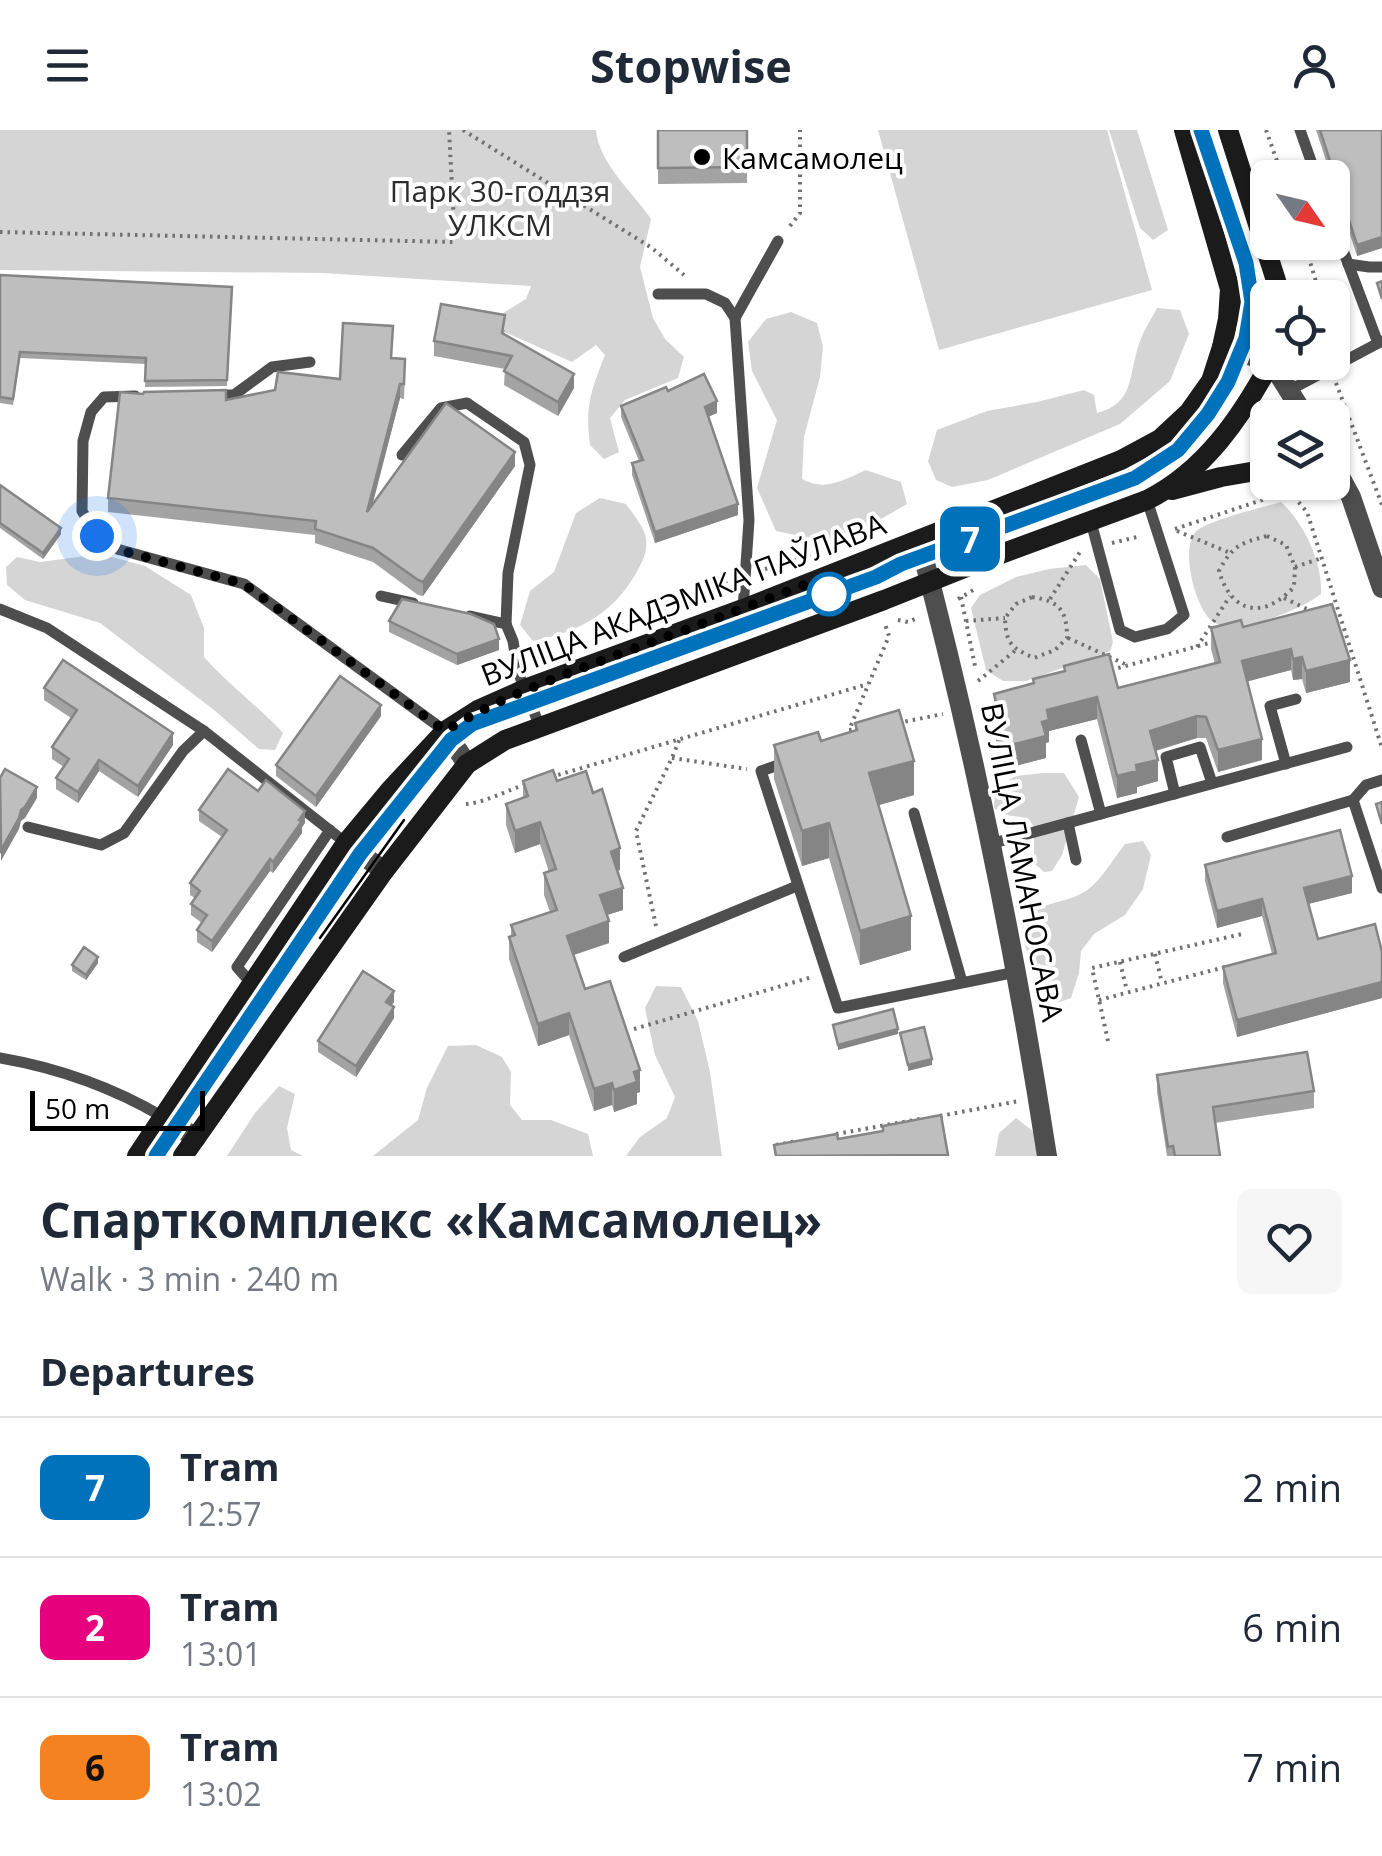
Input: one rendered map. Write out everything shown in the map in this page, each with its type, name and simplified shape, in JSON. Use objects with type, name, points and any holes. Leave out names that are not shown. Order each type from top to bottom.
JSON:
[{"type":"main road","points":[[1184,130],[1230,289],[1250,326]]},
{"type":"main road","points":[[1228,130],[1274,280]]},
{"type":"main road","name":"ВУЛІЦА АКАДЭМІКА ПАЎЛАВА","points":[[137,1156],[252,984],[338,837],[391,789],[445,731],[478,710],[524,689],[743,609],[1121,460],[1160,438],[1189,412],[1211,381],[1228,320],[1230,289]]},
{"type":"main road","points":[[1154,497],[1204,458],[1231,429],[1258,380]]},
{"type":"main road","points":[[190,1147],[384,871],[467,764],[506,740],[1154,497],[1250,472]]},
{"type":"street","points":[[1222,347],[1250,355]]},
{"type":"street","points":[[1283,380],[1296,400]]},
{"type":"street","points":[[1350,495],[1381,582]]},
{"type":"street","name":"ВУЛІЦА ЛАМАНОСАВА","points":[[919,540],[962,709],[1016,972],[1048,1156]]},
{"type":"street","points":[[445,731],[467,764]]},
{"type":"street","points":[[338,837],[384,871]]},
{"type":"street","points":[[163,1117],[190,1147]]},
{"type":"lane","points":[[1300,130],[1311,160]]},
{"type":"lane","points":[[734,318],[778,241]]},
{"type":"lane","points":[[1347,260],[1380,342],[1350,358]]},
{"type":"lane","points":[[1348,264],[1382,266]]},
{"type":"lane","points":[[658,294],[706,294],[725,303],[734,318],[749,520],[743,609]]},
{"type":"lane","points":[[197,395],[234,395],[272,367],[310,362]]},
{"type":"lane","points":[[1290,390],[1308,380]]},
{"type":"lane","points":[[142,396],[104,397],[91,412],[83,442],[82,512],[97,536],[116,549],[244,584],[445,731]]},
{"type":"lane","points":[[402,455],[442,408],[466,403],[524,442],[530,465],[508,573],[506,624],[518,672],[540,727]]},
{"type":"lane","points":[[1091,522],[1120,630],[1136,637],[1167,629],[1184,615],[1158,533],[1154,497]]},
{"type":"lane","points":[[381,596],[417,604]]},
{"type":"lane","points":[[0,609],[47,628],[204,731],[338,837]]},
{"type":"lane","points":[[452,612],[506,624]]},
{"type":"lane","points":[[1286,764],[1270,706],[1296,699]]},
{"type":"lane","points":[[28,826],[101,845],[124,833],[204,731]]},
{"type":"lane","points":[[1082,740],[1101,814]]},
{"type":"lane","points":[[1175,794],[1166,757],[1200,747],[1212,784]]},
{"type":"lane","points":[[990,844],[1348,747]]},
{"type":"lane","points":[[790,760],[761,771],[838,1008],[1016,972]]},
{"type":"lane","points":[[1228,837],[1353,800],[1366,785],[1382,780]]},
{"type":"lane","points":[[1353,800],[1382,888]]},
{"type":"lane","points":[[914,813],[962,982]]},
{"type":"lane","points":[[1068,822],[1076,860]]},
{"type":"lane","points":[[624,957],[797,886]]},
{"type":"lane","points":[[0,1058],[44,1066],[118,1092],[163,1117]]},
{"type":"path","points":[[0,232],[455,242],[450,130]]},
{"type":"path","points":[[463,130],[652,248],[706,294]]},
{"type":"path","points":[[778,241],[800,212],[800,130]]},
{"type":"path","points":[[1266,130],[1276,160]]},
{"type":"path","points":[[1335,380],[1382,505]]},
{"type":"path","points":[[1228,552],[1173,529],[1289,492],[1307,512],[1382,748]]},
{"type":"path","points":[[1098,546],[1158,533]]},
{"type":"path","points":[[1267,536],[1286,545],[1295,567],[1294,587],[1284,598],[1260,609],[1239,606],[1224,588],[1218,571],[1228,552],[1243,542],[1267,536]]},
{"type":"path","points":[[1049,600],[1083,548],[1067,554]]},
{"type":"path","points":[[1295,567],[1322,558]]},
{"type":"path","points":[[868,727],[849,730],[889,636],[884,624],[890,619],[908,622],[937,611],[987,582]]},
{"type":"path","points":[[1197,647],[1230,595]]},
{"type":"path","points":[[1032,597],[1049,600],[1058,606],[1067,622],[1067,638],[1054,650],[1034,658],[1016,650],[1006,636],[1005,618],[1016,604],[1032,597]]},
{"type":"path","points":[[1284,598],[1318,615],[1300,620]]},
{"type":"path","points":[[1328,612],[1338,610]]},
{"type":"path","points":[[966,621],[1005,618]]},
{"type":"path","points":[[1067,638],[1128,665]]},
{"type":"path","points":[[1110,670],[1214,642]]},
{"type":"path","points":[[978,681],[1016,650]]},
{"type":"path","points":[[546,778],[868,684]]},
{"type":"path","points":[[887,724],[962,709]]},
{"type":"path","points":[[660,942],[636,831],[680,738]]},
{"type":"path","points":[[672,758],[761,771]]},
{"type":"path","points":[[464,804],[482,802],[527,784]]},
{"type":"path","points":[[456,805],[469,791]]},
{"type":"path","points":[[1108,1041],[1092,968],[1242,934]]},
{"type":"path","points":[[1155,954],[1162,983]]},
{"type":"path","points":[[1120,962],[1127,992]]},
{"type":"path","points":[[1099,1000],[1228,966]]},
{"type":"path","points":[[634,1029],[826,973]]},
{"type":"path","points":[[832,1135],[1038,1098]]},
{"type":"path","points":[[776,1145],[814,1138]]},
{"type":"green space","name":"Парк 30-годдзя УЛКСМ","points":[[0,130],[596,130],[610,166],[651,219],[640,267],[653,318],[665,339],[684,357],[678,378],[625,400],[610,418],[619,452],[604,459],[590,445],[588,420],[593,389],[605,355],[596,345],[572,362],[500,330],[500,315],[526,299],[531,286],[323,273],[0,270]]},
{"type":"green space","points":[[878,130],[1107,130],[1152,290],[939,350]]},
{"type":"green space","points":[[1109,130],[1137,130],[1168,230],[1153,240],[1140,228]]},
{"type":"green space","points":[[1157,308],[1180,310],[1189,334],[1170,381],[1120,424],[988,480],[952,487],[936,480],[928,461],[937,430],[987,411],[1084,390],[1094,395],[1097,413],[1118,403],[1128,387],[1141,339]]},
{"type":"green space","points":[[791,312],[817,323],[823,347],[820,377],[804,437],[802,479],[826,485],[866,470],[901,482],[907,504],[848,538],[814,539],[776,531],[757,488],[777,420],[752,371],[748,342],[766,319]]},
{"type":"green space","points":[[600,498],[626,504],[638,521],[646,538],[642,562],[626,589],[592,620],[565,633],[533,641],[520,625],[530,591],[554,572],[576,513]]},
{"type":"green space","points":[[1281,502],[1310,544],[1319,570],[1321,594],[1284,614],[1251,624],[1222,625],[1212,621],[1194,589],[1189,560],[1193,536],[1216,521]]},
{"type":"green space","points":[[101,554],[145,566],[191,595],[204,628],[204,657],[283,733],[275,750],[259,749],[100,623],[25,600],[7,585],[6,567],[17,557],[40,562]]},
{"type":"green space","points":[[1086,565],[1100,579],[1113,642],[1110,651],[1026,681],[1003,681],[986,670],[971,608],[980,595],[1016,577]]},
{"type":"green space","points":[[1064,773],[1079,797],[1062,855],[1052,871],[1044,872],[1034,863],[1034,827],[1028,818],[1006,815],[994,808],[995,791],[1015,776]]},
{"type":"green space","points":[[1143,841],[1151,855],[1143,889],[1125,915],[1094,934],[1081,951],[1071,998],[1057,1003],[1044,988],[1025,946],[1024,922],[1039,909],[1090,888],[1125,844]]},
{"type":"green space","points":[[656,986],[681,987],[698,1021],[722,1156],[626,1156],[640,1137],[667,1118],[675,1097],[655,1055],[645,1008]]},
{"type":"green space","points":[[476,1045],[502,1057],[511,1072],[510,1105],[522,1120],[551,1120],[588,1134],[593,1156],[373,1156],[418,1120],[427,1088],[448,1046]]},
{"type":"green space","points":[[279,1086],[295,1094],[287,1128],[291,1150],[303,1156],[227,1156],[255,1113]]},
{"type":"green space","points":[[1016,1118],[1033,1131],[1039,1156],[995,1156],[999,1133]]},
{"type":"building","name":"Камсамолец","points":[[658,130],[747,130],[747,167],[658,168]]},
{"type":"building","points":[[1320,130],[1382,130],[1382,237],[1357,245],[1350,223],[1350,160],[1330,160]]},
{"type":"building","points":[[0,275],[232,287],[227,380],[145,381],[146,358],[20,352],[13,399],[0,397]]},
{"type":"building","points":[[441,304],[505,315],[502,333],[574,374],[558,402],[504,371],[512,356],[434,341]]},
{"type":"building","points":[[343,323],[393,326],[391,358],[405,359],[404,384],[400,384],[367,512],[446,403],[515,452],[423,582],[373,548],[315,529],[316,521],[108,498],[120,392],[226,390],[226,400],[275,390],[278,372],[340,379]]},
{"type":"building","points":[[704,374],[717,401],[705,407],[738,504],[655,532],[632,463],[643,460],[621,406]]},
{"type":"building","points":[[0,485],[61,528],[43,553],[0,523]]},
{"type":"building","points":[[402,599],[471,614],[494,624],[499,639],[457,654],[389,621]]},
{"type":"building","points":[[1332,604],[1350,660],[1306,671],[1302,657],[1293,659],[1291,649],[1242,661],[1262,739],[1218,750],[1206,717],[1197,716],[1150,731],[1158,760],[1136,765],[1137,771],[1117,776],[1097,697],[1047,710],[1049,720],[1042,722],[1046,736],[1003,747],[994,694],[1065,671],[1064,666],[1109,654],[1118,688],[1220,662],[1211,628],[1241,620],[1243,627]]},
{"type":"building","points":[[63,660],[173,733],[138,786],[99,760],[78,792],[56,778],[69,759],[52,747],[77,710],[44,688]]},
{"type":"building","points":[[340,676],[381,705],[316,796],[276,765]]},
{"type":"building","points":[[899,710],[914,761],[869,773],[911,916],[860,931],[829,823],[802,831],[774,745],[818,732],[821,741],[857,730],[855,723]]},
{"type":"building","points":[[5,769],[37,787],[1,850],[0,778]]},
{"type":"building","points":[[228,769],[258,791],[266,780],[305,811],[273,862],[270,859],[212,941],[197,930],[207,915],[191,904],[200,891],[190,883],[227,830],[199,810]]},
{"type":"building","points":[[553,770],[557,781],[586,771],[593,793],[602,789],[620,848],[611,852],[623,888],[600,895],[609,921],[567,936],[585,989],[610,981],[640,1070],[634,1072],[637,1082],[614,1090],[612,1083],[594,1089],[569,1013],[538,1024],[509,937],[515,935],[511,925],[557,910],[544,873],[556,869],[540,822],[515,831],[506,804],[528,796],[523,781]]},
{"type":"building","points":[[1382,802],[1382,824],[1376,804]]},
{"type":"building","points":[[1340,830],[1352,876],[1304,888],[1318,939],[1375,924],[1382,952],[1382,982],[1237,1020],[1223,967],[1276,953],[1262,899],[1217,911],[1205,865]]},
{"type":"building","points":[[84,947],[98,957],[86,975],[72,965]]},
{"type":"building","points":[[363,971],[394,991],[386,1002],[394,1007],[356,1066],[318,1041]]},
{"type":"building","points":[[893,1009],[898,1029],[838,1045],[833,1025]]},
{"type":"building","points":[[924,1027],[932,1059],[908,1065],[900,1033]]},
{"type":"building","points":[[1307,1052],[1314,1091],[1213,1107],[1220,1156],[1175,1156],[1173,1146],[1168,1147],[1157,1075]]},
{"type":"building","points":[[941,1115],[948,1155],[776,1156],[774,1145],[883,1131],[883,1126]]},
{"type":"tram line","points":[[156,1156],[360,854],[451,740],[473,724],[1135,478],[1178,449],[1208,414],[1228,382],[1246,338],[1252,301],[1246,263],[1201,130]]},
{"type":"tram line","name":"7","points":[[156,1156],[360,854],[451,740],[472,724],[1135,478],[1178,450],[1228,382],[1246,338],[1252,302],[1246,263],[1201,130]]},
{"type":"tram line","points":[[320,938],[404,820]]},
{"type":"place","name":"Камсамолец","points":[[702,157]]},
{"type":"route","points":[[97,536],[116,549],[244,584],[445,731],[478,710],[524,689],[827,576],[829,594]]}]
